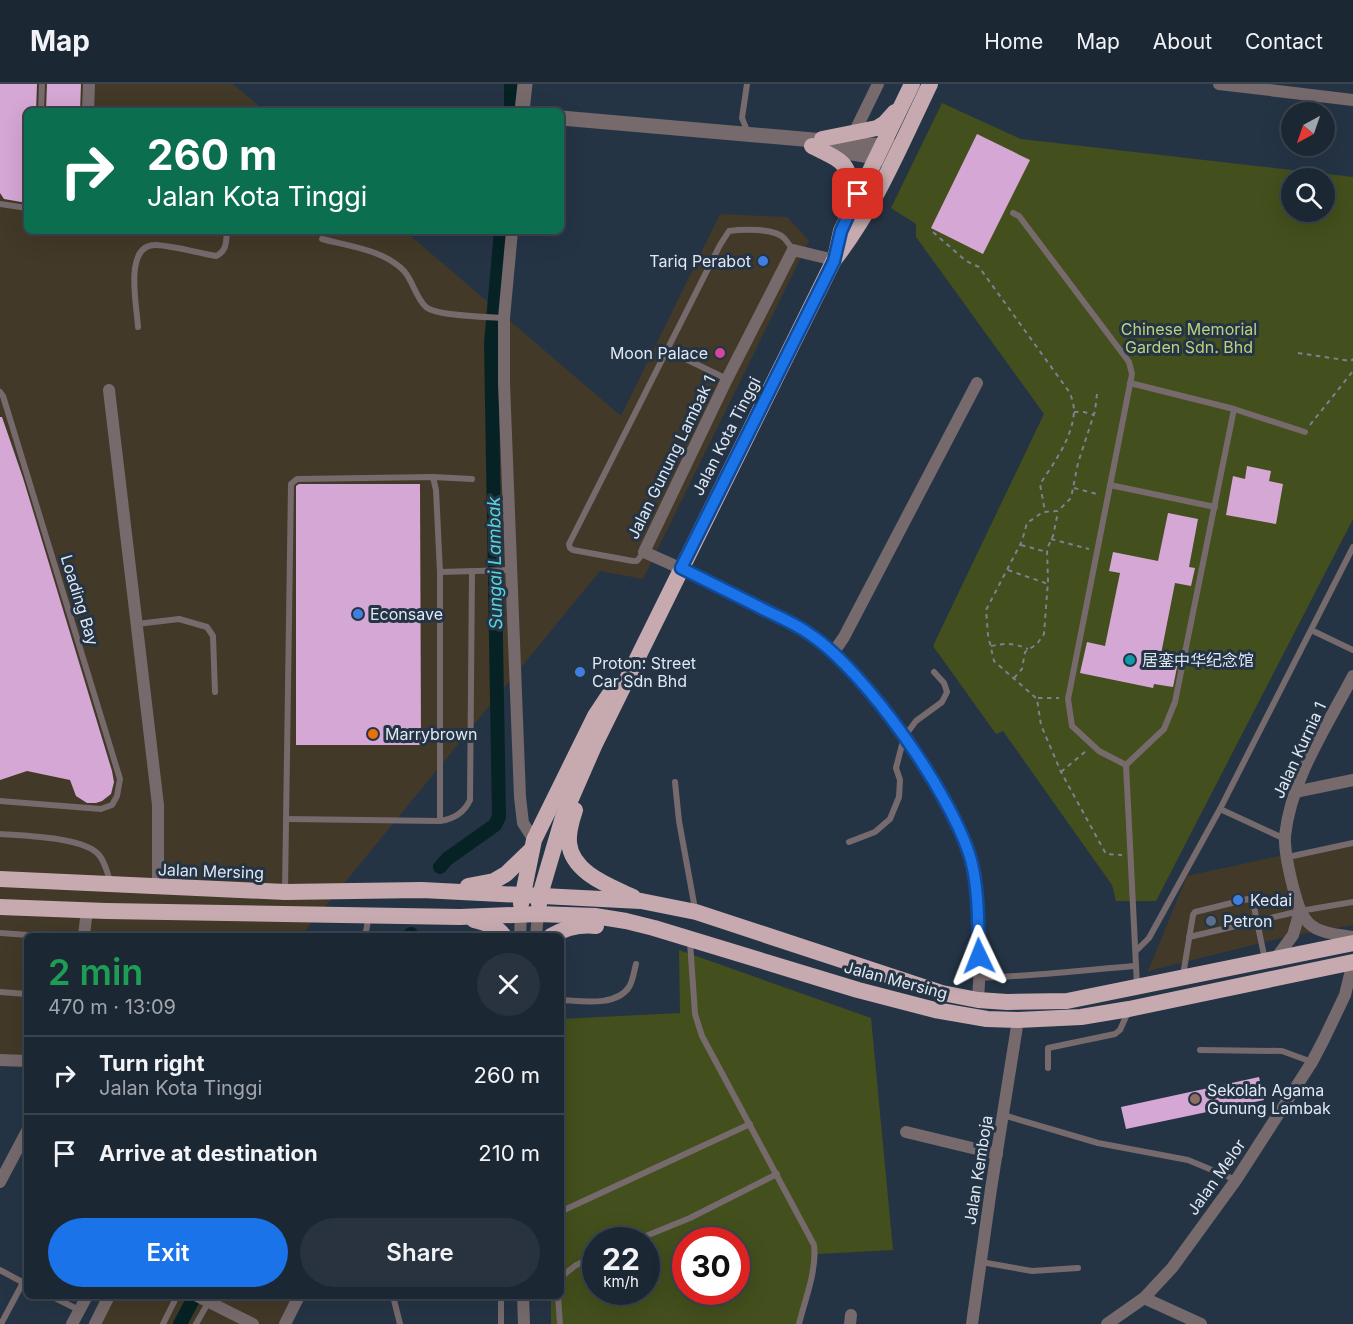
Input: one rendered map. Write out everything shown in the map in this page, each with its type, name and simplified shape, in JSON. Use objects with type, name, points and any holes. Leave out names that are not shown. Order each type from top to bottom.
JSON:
[{"type":"highway","name":"Jalan Kota Tinggi","points":[[834,261],[841,231],[912,84]]},
{"type":"highway","name":"Jalan Kota Tinggi","points":[[529,914],[540,895],[563,817],[594,746],[834,261],[853,236],[930,84]]},
{"type":"highway","points":[[817,142],[855,131],[877,128],[885,123],[904,100]]},
{"type":"highway","points":[[817,142],[844,164],[849,174],[851,182],[841,231]]},
{"type":"highway","name":"Jalan Kota Tinggi","points":[[529,914],[522,895],[533,844],[595,716],[652,628]]},
{"type":"highway","points":[[594,746],[572,818],[569,844],[577,863],[598,880],[641,901]]},
{"type":"highway","points":[[442,891],[494,881],[506,874],[533,844]]},
{"type":"highway","name":"Jalan Mersing","points":[[0,879],[285,892],[422,890],[641,901],[696,912],[942,993],[978,1000],[1007,1002],[1067,1001],[1353,944]]},
{"type":"highway","points":[[0,906],[369,915]]},
{"type":"highway","name":"Jalan Mersing","points":[[369,915],[460,917],[529,914],[595,916],[626,921],[690,938],[858,990],[935,1010],[987,1019],[1081,1017],[1353,962]]},
{"type":"highway","points":[[460,917],[488,924],[502,933]]},
{"type":"highway","points":[[557,933],[566,928],[586,925],[625,929],[654,928]]},
{"type":"street","points":[[88,108],[89,84]]},
{"type":"street","points":[[522,108],[525,84]]},
{"type":"street","points":[[855,131],[878,84]]},
{"type":"street","points":[[1219,84],[1353,100]]},
{"type":"street","points":[[564,118],[789,138],[896,154]]},
{"type":"street","points":[[512,234],[504,318],[507,570],[520,797],[523,823],[533,844]]},
{"type":"street","points":[[793,250],[834,261]]},
{"type":"street","name":"Jalan Gunung Lambak 1","points":[[793,250],[727,379],[644,552],[681,568],[812,635],[833,653],[871,693],[904,737],[943,799],[971,860],[977,909],[980,978],[978,1000]]},
{"type":"street","points":[[833,653],[844,637],[977,383]]},
{"type":"street","points":[[109,390],[159,805],[158,887]]},
{"type":"street","name":"Jalan Kurnia 1","points":[[1300,911],[1291,880],[1285,839],[1290,807],[1308,762],[1353,676]]},
{"type":"street","points":[[1295,792],[1353,780]]},
{"type":"street","points":[[84,933],[87,909]]},
{"type":"street","points":[[1300,911],[1311,925],[1318,929],[1353,937]]},
{"type":"street","points":[[1269,962],[1293,935],[1300,911]]},
{"type":"street","points":[[521,933],[529,914]]},
{"type":"street","points":[[529,914],[535,933]]},
{"type":"street","name":"Jalan Melor","points":[[1107,1324],[1121,1320],[1172,1268],[1236,1180],[1311,1062],[1345,995],[1353,962]]},
{"type":"street","name":"Jalan Kemboja","points":[[972,1324],[1018,1020]]},
{"type":"street","points":[[0,1060],[24,1061]]},
{"type":"street","points":[[906,1132],[997,1154]]},
{"type":"street","points":[[0,1182],[24,1137]]},
{"type":"street","points":[[1144,1298],[1201,1324]]},
{"type":"street","points":[[72,1324],[85,1299]]},
{"type":"street","points":[[95,1324],[108,1299]]},
{"type":"street","points":[[206,1299],[253,1324]]},
{"type":"street","points":[[285,1324],[298,1299]]},
{"type":"street","points":[[523,1299],[524,1324]]},
{"type":"lane","points":[[41,108],[42,84]]},
{"type":"lane","points":[[732,132],[742,118],[747,84]]},
{"type":"lane","points":[[742,118],[748,134]]},
{"type":"lane","points":[[0,204],[24,208]]},
{"type":"lane","points":[[1013,213],[1019,216],[1129,362],[1132,374],[1068,699],[1072,726],[1099,751],[1126,765]]},
{"type":"lane","points":[[644,552],[637,561],[633,561],[573,550],[569,544],[720,244],[729,231],[742,229],[774,232],[783,236],[793,250]]},
{"type":"lane","points":[[138,327],[134,264],[139,252],[153,245],[216,256],[223,253],[227,234]]},
{"type":"lane","points":[[322,239],[392,260],[405,272],[426,307],[441,313],[504,318]]},
{"type":"lane","points":[[667,350],[727,379]]},
{"type":"lane","points":[[1130,383],[1234,410],[1305,432]]},
{"type":"lane","name":"Loading Bay","points":[[0,392],[120,779],[117,796],[112,805],[100,809],[0,801]]},
{"type":"lane","points":[[1137,988],[1126,765],[1164,729],[1175,702],[1234,410]]},
{"type":"lane","points":[[433,477],[436,490],[440,572],[440,821]]},
{"type":"lane","points":[[285,892],[291,484],[297,479],[433,477],[472,480]]},
{"type":"lane","points":[[1110,485],[1215,507]]},
{"type":"lane","points":[[1136,951],[1149,938],[1220,809],[1353,547]]},
{"type":"lane","points":[[440,572],[507,570]]},
{"type":"lane","points":[[286,819],[440,821],[451,819],[466,809],[470,800],[472,571]]},
{"type":"lane","points":[[137,624],[179,619],[207,627],[213,636],[215,692]]},
{"type":"lane","points":[[1311,630],[1353,650]]},
{"type":"lane","points":[[849,842],[875,832],[890,819],[899,797],[900,780],[896,768],[904,737],[916,721],[942,702],[947,692],[944,683],[934,672]]},
{"type":"lane","points":[[675,782],[679,821],[696,912]]},
{"type":"lane","points":[[1220,809],[1285,839]]},
{"type":"lane","points":[[0,834],[77,842],[89,847],[98,854],[103,862],[112,885]]},
{"type":"lane","points":[[1288,858],[1353,843]]},
{"type":"lane","points":[[1182,979],[1193,915],[1201,909],[1248,899],[1252,901],[1269,962]]},
{"type":"lane","points":[[1189,937],[1300,911],[1353,902]]},
{"type":"lane","points":[[366,933],[369,915]]},
{"type":"lane","points":[[0,933],[24,935]]},
{"type":"lane","points":[[690,938],[695,1014],[702,1035],[814,1245],[815,1255],[799,1324]]},
{"type":"lane","points":[[564,1000],[597,1001],[611,999],[622,994],[630,987],[636,964]]},
{"type":"lane","points":[[980,978],[1032,976],[1063,971],[1136,966]]},
{"type":"lane","points":[[0,992],[24,994]]},
{"type":"lane","points":[[1048,1068],[1048,1048],[1115,1034],[1120,1030],[1129,1009]]},
{"type":"lane","points":[[1200,1050],[1282,1051],[1311,1062]]},
{"type":"lane","points":[[1003,1115],[1098,1143],[1188,1160],[1236,1180]]},
{"type":"lane","points":[[564,1210],[750,1124]]},
{"type":"lane","points":[[660,1230],[690,1218],[777,1174]]},
{"type":"lane","points":[[981,1262],[1032,1271],[1078,1268]]},
{"type":"lane","points":[[564,1275],[582,1263]]},
{"type":"lane","points":[[0,1270],[24,1282]]},
{"type":"lane","points":[[2,1324],[24,1285]]},
{"type":"lane","points":[[57,1299],[79,1310]]},
{"type":"lane","points":[[164,1324],[176,1299]]},
{"type":"lane","points":[[196,1324],[204,1299]]},
{"type":"lane","points":[[394,1299],[400,1324]]},
{"type":"lane","points":[[501,1299],[501,1324]]},
{"type":"lane","points":[[558,1299],[560,1324]]},
{"type":"path","points":[[933,232],[966,261],[979,267],[1070,393],[1074,412],[1071,425],[1058,458],[1040,484],[1045,512]]},
{"type":"path","points":[[1298,353],[1351,361],[1353,359]]},
{"type":"path","points":[[1305,432],[1353,371]]},
{"type":"path","points":[[1014,678],[1022,669],[1025,652],[1037,644],[1044,634],[1048,584],[1047,552],[1058,511],[1071,498],[1078,464],[1094,415],[1097,394]]},
{"type":"path","points":[[1074,412],[1094,415]]},
{"type":"path","points":[[1073,488],[1109,496]]},
{"type":"path","points":[[1058,511],[1045,512],[1027,522],[1020,545],[986,610],[988,635],[994,661],[1037,699],[1041,725],[1061,772],[1106,854],[1131,855]]},
{"type":"path","points":[[1051,539],[1097,551]]},
{"type":"path","points":[[1020,545],[1047,552]]},
{"type":"path","points":[[1007,570],[1048,584]]},
{"type":"path","points":[[991,646],[1006,643],[1017,644],[1028,649]]},
{"type":"path","points":[[1037,699],[1044,697],[1068,699]]},
{"type":"path","points":[[1061,772],[1093,745]]},
{"type":"shaded area","points":[[0,84],[233,84],[261,108],[24,108],[24,234],[409,234],[621,416],[720,214],[787,217],[809,241],[643,579],[600,571],[303,933],[24,933],[24,1068],[0,1065]]},
{"type":"shaded area","points":[[1353,840],[1353,925],[1285,937],[1148,971],[1187,876]]},
{"type":"shaded area","points":[[101,1299],[302,1299],[289,1324],[88,1324]]},
{"type":"green space","name":"Chinese Memorial Garden Sdn. Bhd","points":[[942,103],[1021,139],[1281,169],[1281,222],[1335,222],[1335,175],[1353,177],[1353,519],[1156,901],[1116,901],[1112,885],[1003,731],[996,734],[933,646],[1044,414],[916,237],[916,224],[891,208]]},
{"type":"green space","points":[[679,950],[871,1018],[893,1250],[818,1254],[797,1324],[551,1324],[551,1299],[564,1299],[564,1019],[680,1013]]},
{"type":"building","points":[[0,84],[37,84],[36,108],[24,108],[24,202],[4,199],[0,193]]},
{"type":"building","points":[[47,84],[81,84],[80,108],[46,108]]},
{"type":"building","points":[[977,134],[1030,160],[983,254],[931,228]]},
{"type":"building","points":[[0,417],[2,417],[23,478],[112,771],[114,782],[111,794],[96,803],[87,803],[76,796],[70,780],[27,771],[0,780]]},
{"type":"building","points":[[1247,466],[1271,471],[1269,481],[1283,484],[1276,524],[1226,515],[1233,476],[1245,479]]},
{"type":"building","name":"Econsave","points":[[299,484],[420,484],[421,745],[296,745],[296,486]]},
{"type":"building","points":[[1168,513],[1198,519],[1189,567],[1195,568],[1191,586],[1175,583],[1160,659],[1178,662],[1173,687],[1154,684],[1153,688],[1080,673],[1087,642],[1105,646],[1120,573],[1109,571],[1113,552],[1158,561]]},
{"type":"building","points":[[1259,1077],[1264,1100],[1126,1129],[1121,1107]]},
{"type":"waterway","name":"Sungai Lambak","points":[[511,84],[511,108]]},
{"type":"waterway","name":"Sungai Lambak","points":[[440,867],[447,859],[495,825],[499,817],[491,343],[501,234]]},
{"type":"waterway","name":"Sungai Lambak","points":[[180,1324],[193,1299]]},
{"type":"place","name":"Tariq Perabot","points":[[763,261]]},
{"type":"place","name":"Moon Palace","points":[[720,353]]},
{"type":"place","name":"Econsave","points":[[358,614]]},
{"type":"place","name":"居銮中华纪念馆","points":[[1130,660]]},
{"type":"place","name":"Proton: Street Car Sdn Bhd","points":[[580,672]]},
{"type":"place","name":"Marrybrown","points":[[373,734]]},
{"type":"place","name":"Kedai","points":[[1238,900]]},
{"type":"place","name":"Petron","points":[[1211,921]]},
{"type":"place","name":"Sekolah Agama Gunung Lambak","points":[[1195,1099]]},
{"type":"route","points":[[858,194],[841,231],[834,261],[681,568],[812,635],[854,673],[871,693],[924,767],[950,812],[971,860],[977,909],[979,956]]}]
